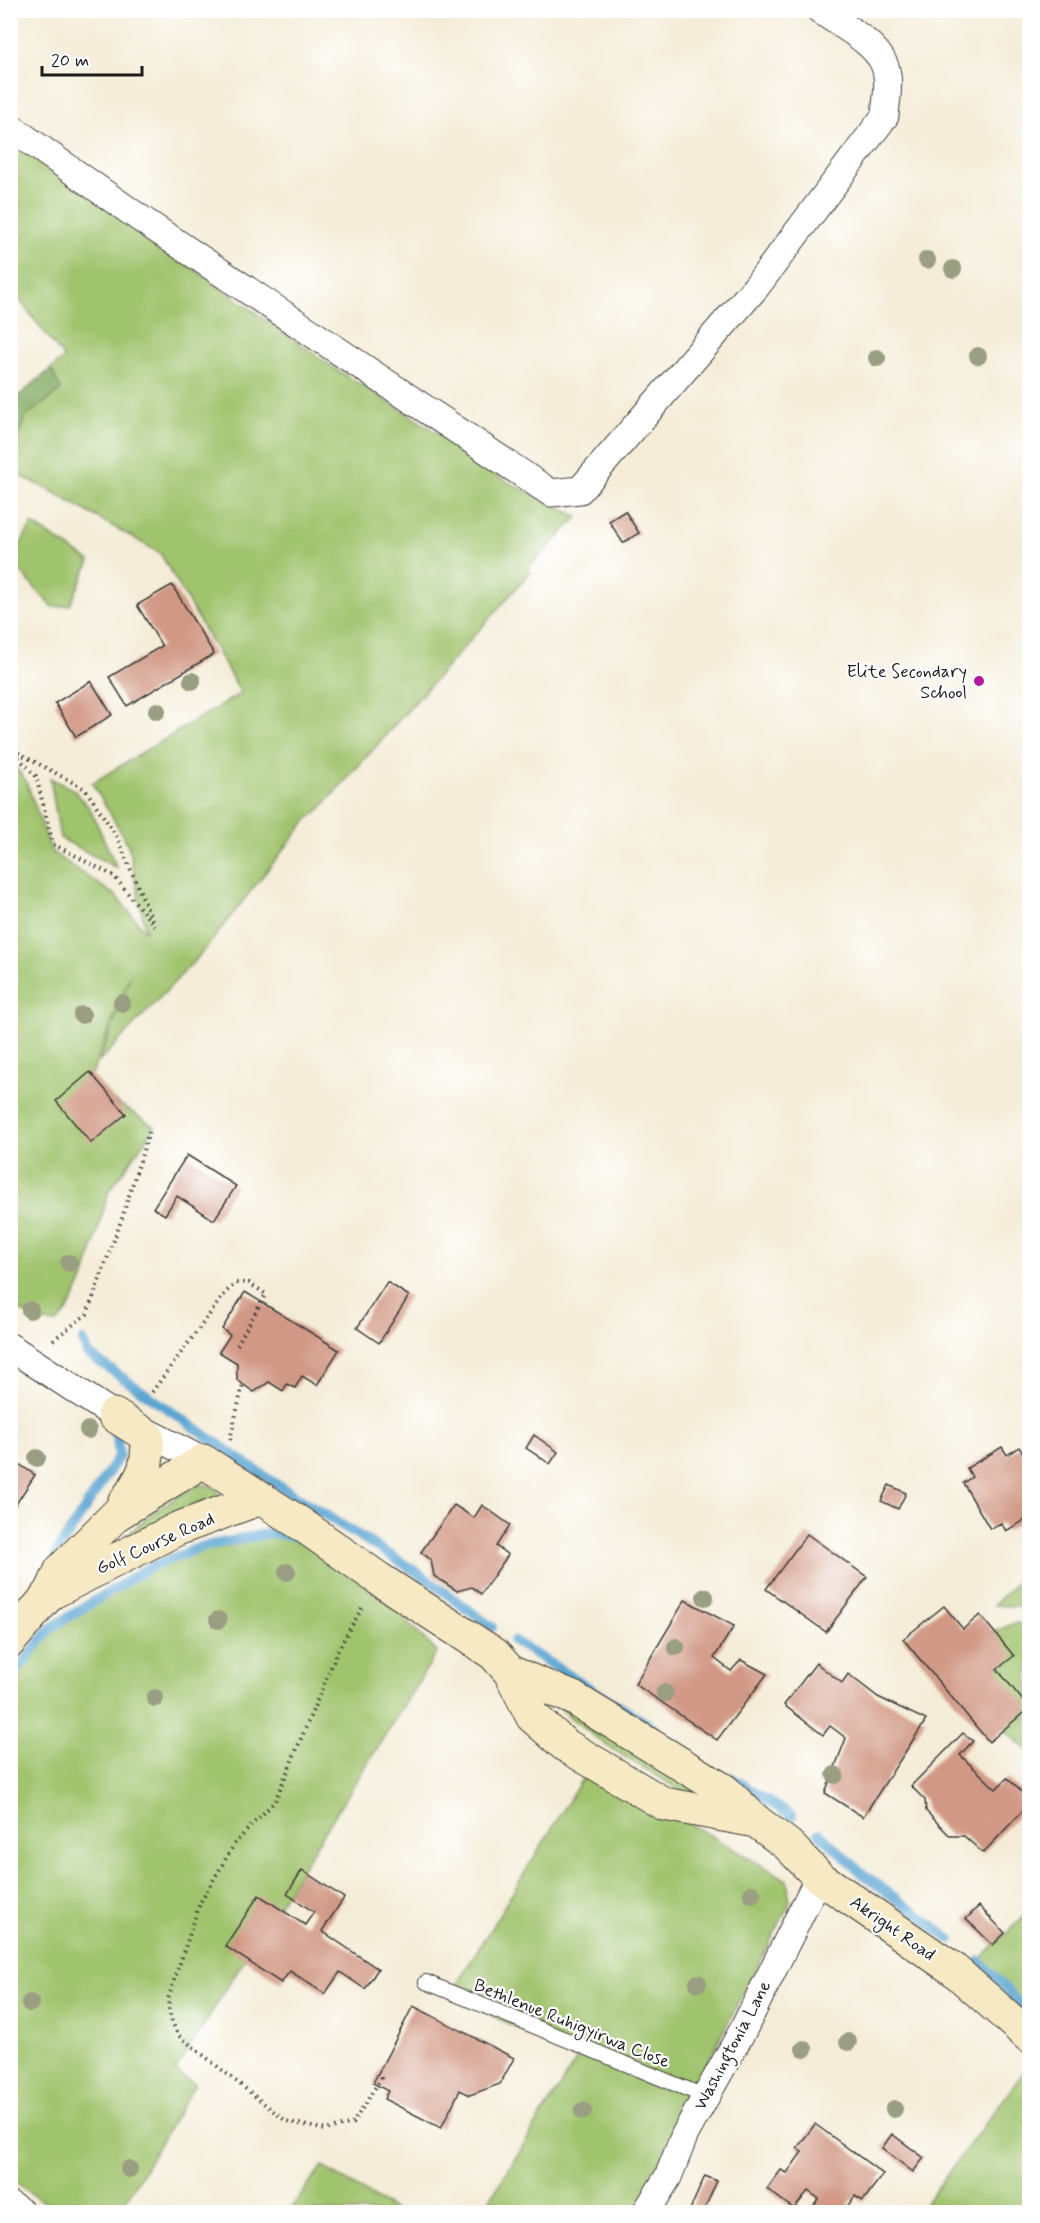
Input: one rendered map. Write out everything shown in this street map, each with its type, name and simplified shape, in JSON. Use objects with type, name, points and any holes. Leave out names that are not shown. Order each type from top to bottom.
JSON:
[{"type":"street","points":[[10,127],[138,217],[551,493],[580,490],[756,287],[885,116],[888,85],[884,65],[873,48],[820,10]]},
{"type":"street","points":[[19,1353],[147,1436],[148,1453],[145,1474],[117,1514]]},
{"type":"street","points":[[114,1415],[216,1452],[261,1498],[494,1654],[510,1672],[532,1716],[565,1745],[664,1804],[756,1821]]},
{"type":"street","name":"Golf Course Road","points":[[10,1641],[51,1592],[62,1570],[117,1514],[216,1452]]},
{"type":"street","name":"Golf Course Road","points":[[51,1592],[177,1529],[261,1498]]},
{"type":"street","name":"Akright Road","points":[[510,1672],[547,1685],[612,1721],[689,1771],[725,1791],[756,1821],[788,1845],[819,1877],[953,1969],[1029,2037]]},
{"type":"street","name":"Washingtonia Lane","points":[[646,2212],[668,2177],[685,2134],[704,2096],[743,2030],[819,1877]]},
{"type":"street","points":[[10,2205],[21,2212]]},
{"type":"lane","name":"Bethlenue Ruhigyirwa Close","points":[[426,1982],[704,2096]]},
{"type":"path","points":[[10,749],[86,789],[116,835],[156,928],[114,876],[52,844],[36,776],[10,749]]},
{"type":"path","points":[[19,1353],[87,1314],[121,1221],[149,1132]]},
{"type":"path","points":[[152,1392],[226,1292],[236,1283],[249,1283],[266,1294],[236,1347]]},
{"type":"path","points":[[216,1452],[243,1384]]},
{"type":"path","points":[[379,1579],[339,1648],[275,1801],[235,1843],[200,1903],[168,1999],[170,2017],[178,2035],[286,2121],[326,2130],[353,2123],[383,2075]]},
{"type":"green space","points":[[10,139],[337,370],[481,460],[500,478],[578,517],[528,568],[531,572],[321,808],[307,820],[201,954],[99,1062],[130,976],[88,1084],[155,1127],[109,1191],[85,1276],[67,1312],[57,1323],[38,1322],[11,1304],[11,761],[26,781],[52,852],[116,896],[146,932],[128,844],[92,783],[241,693],[160,553],[11,471],[11,456],[26,416],[61,390],[51,369],[64,358],[11,289]]},
{"type":"green space","points":[[51,369],[61,390],[26,416],[11,456],[11,402]]},
{"type":"green space","points":[[32,524],[90,561],[70,605],[52,607],[11,561]]},
{"type":"green space","points":[[50,778],[74,790],[90,809],[117,868],[60,838]]},
{"type":"green space","points":[[201,1484],[214,1487],[219,1495],[215,1505],[117,1544],[157,1510]]},
{"type":"green space","points":[[281,1533],[327,1556],[397,1611],[437,1652],[175,2071],[195,2084],[119,2212],[58,2212],[11,2179],[11,1683],[51,1628],[168,1555],[244,1536]]},
{"type":"green space","points":[[1029,1570],[1029,1607],[994,1605]]},
{"type":"green space","points":[[1015,1623],[1029,1625],[1028,1751],[975,1704],[993,1632]]},
{"type":"green space","points":[[547,1695],[732,1806],[682,1791],[607,1746],[571,1718]]},
{"type":"green space","points":[[590,1766],[787,1880],[790,1903],[684,2107],[637,2212],[482,2212],[578,2057],[450,1995]]},
{"type":"green space","points":[[1029,1911],[1029,2010],[981,1958]]},
{"type":"green space","points":[[1027,2068],[1030,2070],[1029,2212],[919,2212]]},
{"type":"green space","points":[[322,2166],[332,2172],[397,2212],[289,2212]]},
{"type":"building","points":[[625,511],[639,533],[623,543],[609,521]]},
{"type":"building","points":[[172,585],[214,654],[127,706],[109,677],[162,646],[137,605]]},
{"type":"building","points":[[91,681],[112,715],[76,737],[55,703]]},
{"type":"building","points":[[90,1072],[126,1114],[91,1143],[56,1101]]},
{"type":"building","points":[[187,1155],[236,1186],[214,1220],[177,1196],[165,1215],[153,1208]]},
{"type":"building","points":[[387,1282],[409,1296],[379,1343],[357,1328]]},
{"type":"building","points":[[245,1292],[339,1350],[317,1385],[302,1376],[295,1388],[287,1384],[283,1391],[269,1382],[254,1392],[237,1380],[237,1363],[219,1352],[230,1335],[222,1329]]},
{"type":"building","points":[[534,1435],[558,1452],[550,1464],[526,1448]]},
{"type":"building","points":[[1002,1447],[1007,1455],[1019,1447],[1030,1464],[1030,1517],[1006,1531],[1001,1523],[990,1529],[963,1483],[972,1477],[967,1468]]},
{"type":"building","points":[[10,1458],[35,1475],[10,1513]]},
{"type":"building","points":[[889,1485],[906,1493],[898,1509],[881,1501]]},
{"type":"building","points":[[454,1505],[474,1518],[482,1505],[510,1525],[496,1546],[508,1555],[481,1594],[472,1587],[457,1591],[434,1576],[431,1560],[421,1552]]},
{"type":"building","points":[[807,1534],[867,1577],[826,1632],[766,1589]]},
{"type":"building","points":[[685,1600],[734,1626],[714,1658],[731,1671],[741,1660],[767,1674],[717,1740],[635,1684]]},
{"type":"building","points":[[944,1606],[963,1629],[980,1615],[1014,1656],[997,1669],[1029,1708],[989,1742],[903,1639]]},
{"type":"building","points":[[816,1663],[842,1683],[848,1674],[878,1697],[926,1720],[863,1817],[825,1793],[846,1738],[830,1726],[823,1735],[784,1705]]},
{"type":"building","points":[[963,1733],[973,1741],[960,1755],[996,1789],[1007,1778],[1030,1800],[1030,1803],[983,1853],[964,1836],[950,1836],[926,1811],[925,1800],[911,1786]]},
{"type":"building","points":[[302,1870],[344,1898],[322,1931],[378,1969],[365,1989],[340,1972],[325,1994],[290,1971],[281,1983],[225,1946],[259,1895],[305,1925],[314,1912],[287,1894]]},
{"type":"building","points":[[979,1906],[1005,1933],[993,1945],[966,1919]]},
{"type":"building","points":[[413,2006],[514,2058],[500,2084],[470,2095],[460,2090],[441,2128],[384,2099],[388,2091],[373,2083]]},
{"type":"building","points":[[815,2124],[883,2174],[863,2201],[855,2196],[843,2212],[809,2212],[819,2199],[808,2191],[794,2209],[767,2189],[781,2170],[787,2173],[802,2152],[797,2148]]},
{"type":"building","points":[[892,2134],[924,2158],[913,2172],[882,2148]]},
{"type":"building","points":[[705,2176],[717,2181],[703,2212],[689,2212]]},
{"type":"waterway","points":[[83,1341],[87,1353],[273,1482],[417,1572],[492,1627]]},
{"type":"waterway","points":[[56,1553],[119,1456],[117,1437],[110,1426]]},
{"type":"waterway","points":[[10,1679],[51,1628],[146,1569],[201,1547],[271,1533],[300,1537]]},
{"type":"waterway","points":[[514,1641],[654,1728]]},
{"type":"waterway","points":[[730,1777],[792,1816]]},
{"type":"waterway","points":[[819,1833],[862,1873],[950,1939]]},
{"type":"waterway","points":[[979,1961],[1030,2015]]},
{"type":"place","name":"Elite Secondary School","points":[[979,681]]}]
